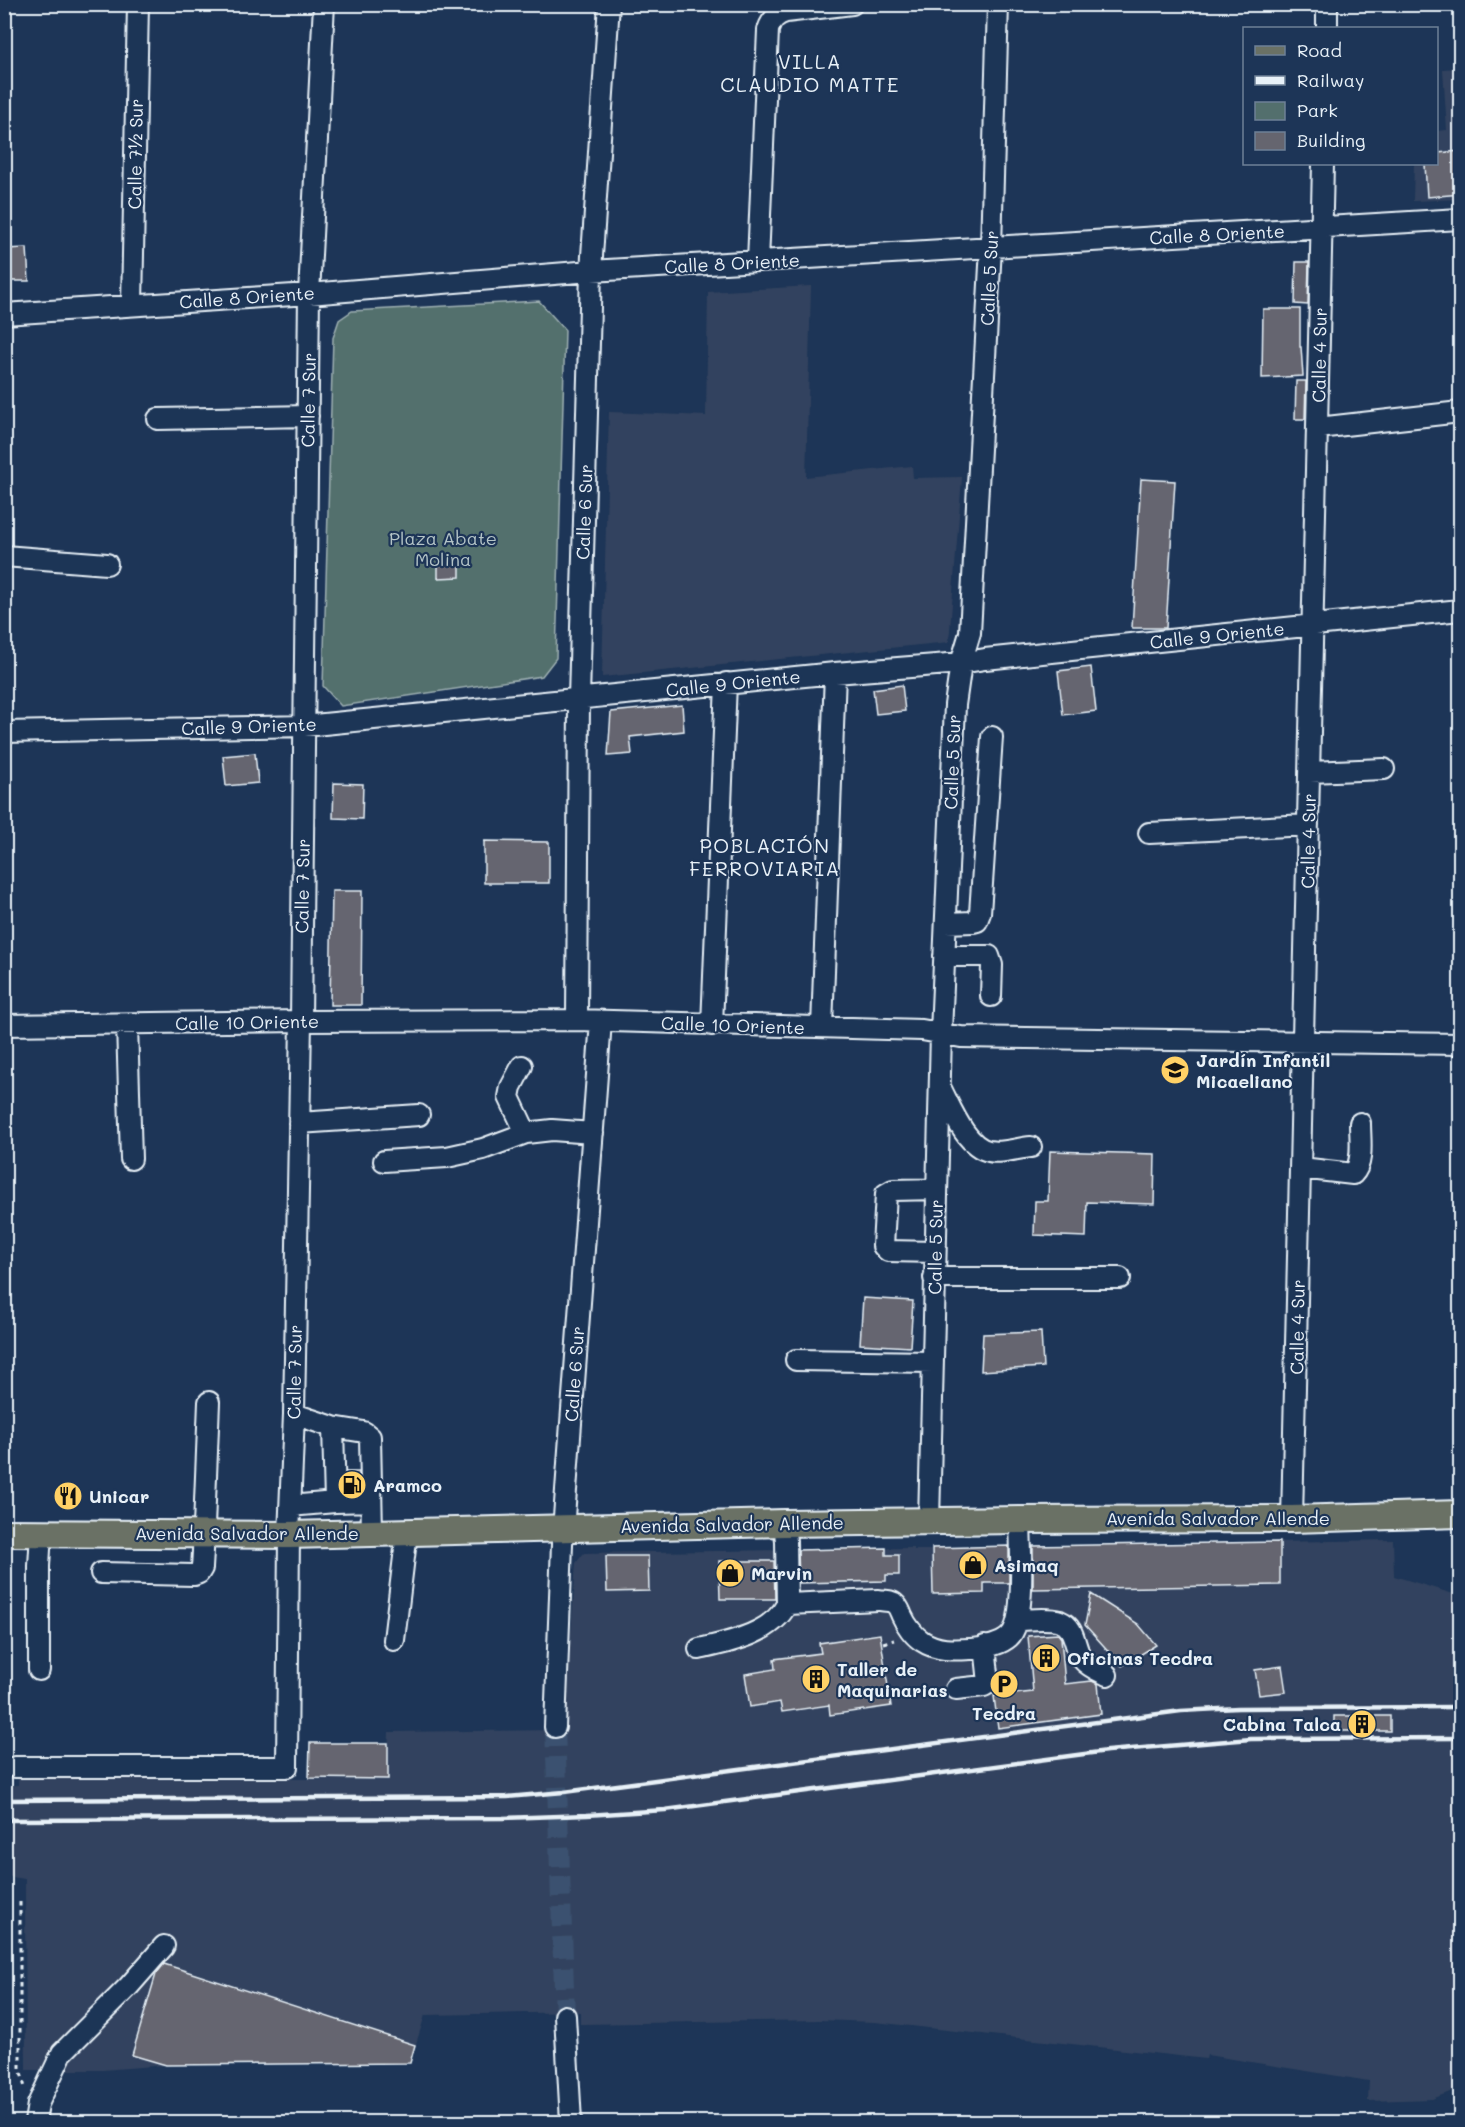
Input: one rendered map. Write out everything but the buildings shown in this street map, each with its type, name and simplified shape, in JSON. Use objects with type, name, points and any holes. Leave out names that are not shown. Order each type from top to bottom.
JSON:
[{"type":"main road","name":"Avenida Salvador Allende","points":[[4,1533],[289,1535],[784,1523],[1292,1519],[1461,1514]]},
{"type":"street","name":"Calle 7½ Sur","points":[[132,304],[138,4]]},
{"type":"street","name":"Calle 7 Sur","points":[[15,1767],[287,1767],[289,1535],[294,1414],[301,1021],[309,294],[324,4]]},
{"type":"street","name":"Calle 6 Sur","points":[[577,1020],[579,698],[591,271],[609,4]]},
{"type":"street","points":[[758,261],[770,24],[780,14],[786,12],[852,4]]},
{"type":"street","name":"Calle 5 Sur","points":[[929,1521],[941,1033],[955,705],[961,663],[970,633],[991,247],[998,4]]},
{"type":"street","points":[[1327,4],[1327,27]]},
{"type":"street","name":"Calle 4 Sur","points":[[1292,1519],[1323,165]]},
{"type":"street","name":"Calle 8 Oriente","points":[[4,314],[309,294],[591,271],[1461,219]]},
{"type":"street","points":[[1318,428],[1461,412]]},
{"type":"street","points":[[158,419],[308,416]]},
{"type":"street","points":[[4,556],[106,564]]},
{"type":"street","name":"Calle 9 Oriente","points":[[4,732],[304,726],[726,683],[961,663],[1461,610]]},
{"type":"street","points":[[822,1028],[835,673]]},
{"type":"street","points":[[712,1024],[726,683]]},
{"type":"street","points":[[946,923],[977,921],[980,913],[992,737]]},
{"type":"street","points":[[1310,772],[1384,768]]},
{"type":"street","points":[[1149,833],[1308,825]]},
{"type":"street","points":[[944,956],[989,956],[992,965],[991,996]]},
{"type":"street","name":"Calle 10 Oriente","points":[[4,1025],[577,1020],[922,1030],[961,1037],[1461,1044]]},
{"type":"street","name":"Calle 6 Sur","points":[[555,1727],[563,1528],[601,1021]]},
{"type":"street","points":[[127,1024],[131,1159]]},
{"type":"street","points":[[522,1066],[508,1097],[526,1133]]},
{"type":"street","points":[[940,1087],[966,1134],[984,1150],[994,1152],[1031,1147]]},
{"type":"street","points":[[299,1123],[418,1115]]},
{"type":"street","points":[[1300,1168],[1353,1174],[1359,1162],[1360,1123]]},
{"type":"street","points":[[384,1161],[447,1157],[483,1149],[526,1133],[552,1130],[593,1133]]},
{"type":"street","points":[[935,1252],[888,1251],[883,1246],[886,1194],[893,1190],[937,1189]]},
{"type":"street","points":[[934,1278],[1120,1278]]},
{"type":"street","points":[[796,1360],[932,1362]]},
{"type":"street","points":[[101,1573],[194,1575],[199,1573],[202,1568],[209,1402]]},
{"type":"street","points":[[294,1414],[333,1427],[364,1432],[370,1437],[372,1532]]},
{"type":"street","points":[[333,1427],[334,1502]]},
{"type":"street","points":[[290,1506],[334,1502],[371,1502]]},
{"type":"street","points":[[787,1604],[878,1600],[890,1602],[897,1605],[902,1617],[919,1639],[929,1645],[955,1650],[996,1644],[1009,1637],[1018,1620],[1021,1591],[1020,1520]]},
{"type":"street","points":[[699,1649],[733,1641],[775,1621],[783,1612],[787,1604],[784,1523]]},
{"type":"street","points":[[394,1640],[407,1532]]},
{"type":"street","points":[[39,1670],[41,1533]]},
{"type":"street","points":[[1018,1620],[1058,1620],[1065,1624],[1071,1629],[1081,1658],[1107,1675]]},
{"type":"street","points":[[956,1689],[984,1686],[989,1683],[985,1646]]},
{"type":"street","points":[[35,2120],[38,2104],[62,2053],[129,1986],[164,1946]]},
{"type":"street","points":[[565,2016],[571,2122]]},
{"type":"path","points":[[20,1902],[20,2068],[35,2120]]},
{"type":"shaded area","points":[[1460,68],[1460,199],[1413,201],[1414,165],[1438,165],[1438,131],[1447,130],[1443,69]]},
{"type":"shaded area","points":[[811,286],[806,477],[912,466],[913,478],[962,477],[949,642],[602,677],[609,412],[706,416],[708,292]]},
{"type":"shaded area","points":[[1393,1540],[1394,1576],[1460,1596],[1460,2088],[1432,2099],[1368,2101],[1369,2081],[1207,2055],[1206,2059],[875,2022],[820,2020],[580,2024],[580,2012],[425,2015],[410,2063],[166,2065],[102,2070],[26,2070],[25,1879],[5,1876],[4,1786],[18,1785],[18,1779],[387,1779],[389,1732],[564,1730],[576,1563],[584,1553],[914,1548],[914,1550],[932,1550],[932,1548]]},
{"type":"green space","name":"Plaza Abate Molina","points":[[539,301],[565,330],[556,658],[542,676],[341,706],[323,686],[333,338],[339,320],[352,311]]},
{"type":"tunnel","points":[[555,1727],[565,2016]]},
{"type":"railway","points":[[4,1800],[507,1797],[564,1792],[1181,1711],[1238,1708],[1460,1707]]},
{"type":"railway","points":[[4,1820],[503,1818],[587,1815],[665,1810],[1107,1751],[1251,1739],[1460,1738]]},
{"type":"place","name":"Jardín Infantil Micaeliano","points":[[1175,1070]]},
{"type":"place","name":"Aramco","points":[[352,1485]]},
{"type":"place","name":"Unicar","points":[[68,1496]]},
{"type":"place","name":"Asimaq","points":[[973,1565]]},
{"type":"place","name":"Marvin","points":[[730,1573]]},
{"type":"place","name":"Oficinas Tecdra","points":[[1046,1658]]},
{"type":"place","name":"Taller de Maquinarias","points":[[816,1679]]},
{"type":"place","name":"Tecdra","points":[[1004,1684]]},
{"type":"place","name":"Cabina Talca","points":[[1362,1724]]},
{"type":"district","name":"VILLA CLAUDIO MATTE","points":[[810,72]]},
{"type":"district","name":"POBLACIÓN FERROVIARIA","points":[[765,856]]}]
